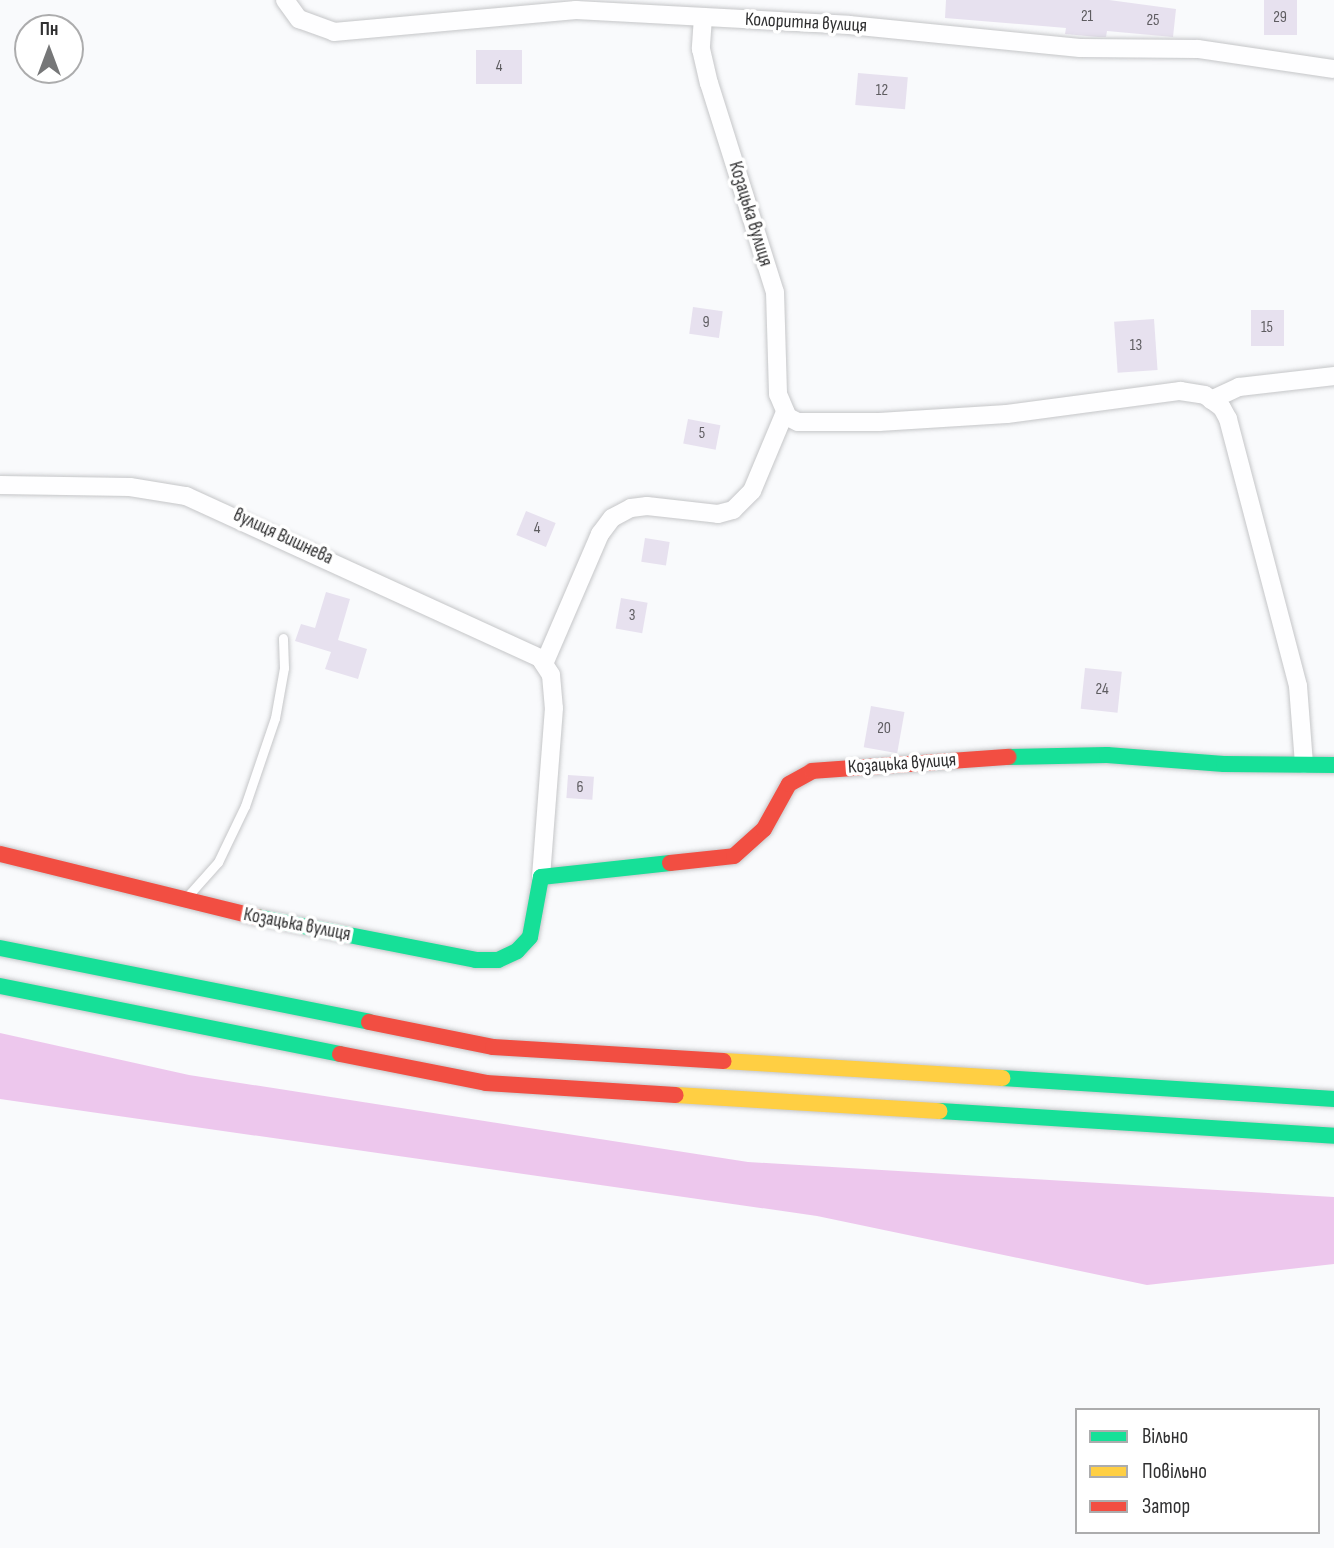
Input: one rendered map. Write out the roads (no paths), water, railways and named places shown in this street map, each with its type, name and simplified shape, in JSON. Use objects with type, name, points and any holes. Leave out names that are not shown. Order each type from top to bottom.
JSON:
[{"type":"main road","name":"Козацька вулиця","points":[[0,854],[182,902],[476,960],[498,960],[517,951],[530,937],[541,877],[734,856],[764,829],[789,783],[812,771],[988,757],[1080,756],[1334,765]]},
{"type":"main road","points":[[0,948],[492,1047],[1334,1100]]},
{"type":"main road","points":[[0,986],[486,1083],[1334,1136]]},
{"type":"street","name":"Колоритна вулиця","points":[[286,1],[299,19],[334,32],[576,10],[862,26],[1080,48],[1198,49],[1334,69]]},
{"type":"street","name":"Козацька вулиця","points":[[703,17],[701,49],[709,83],[775,292],[778,394],[785,412]]},
{"type":"street","points":[[1211,400],[1239,387],[1334,376]]},
{"type":"street","points":[[544,664],[600,534],[612,518],[631,508],[647,506],[718,514],[733,510],[752,491],[785,412],[798,422],[879,422],[1007,414],[1180,391],[1211,400],[1228,419],[1298,686],[1304,764]]},
{"type":"street","name":"вулиця Вишнева","points":[[0,485],[130,487],[186,496],[499,637],[544,664]]},
{"type":"street","name":"Козацька вулиця","points":[[541,877],[554,708],[551,675],[544,664]]},
{"type":"lane","points":[[182,902],[218,862],[245,806],[275,718],[284,668],[283,638]]}]
